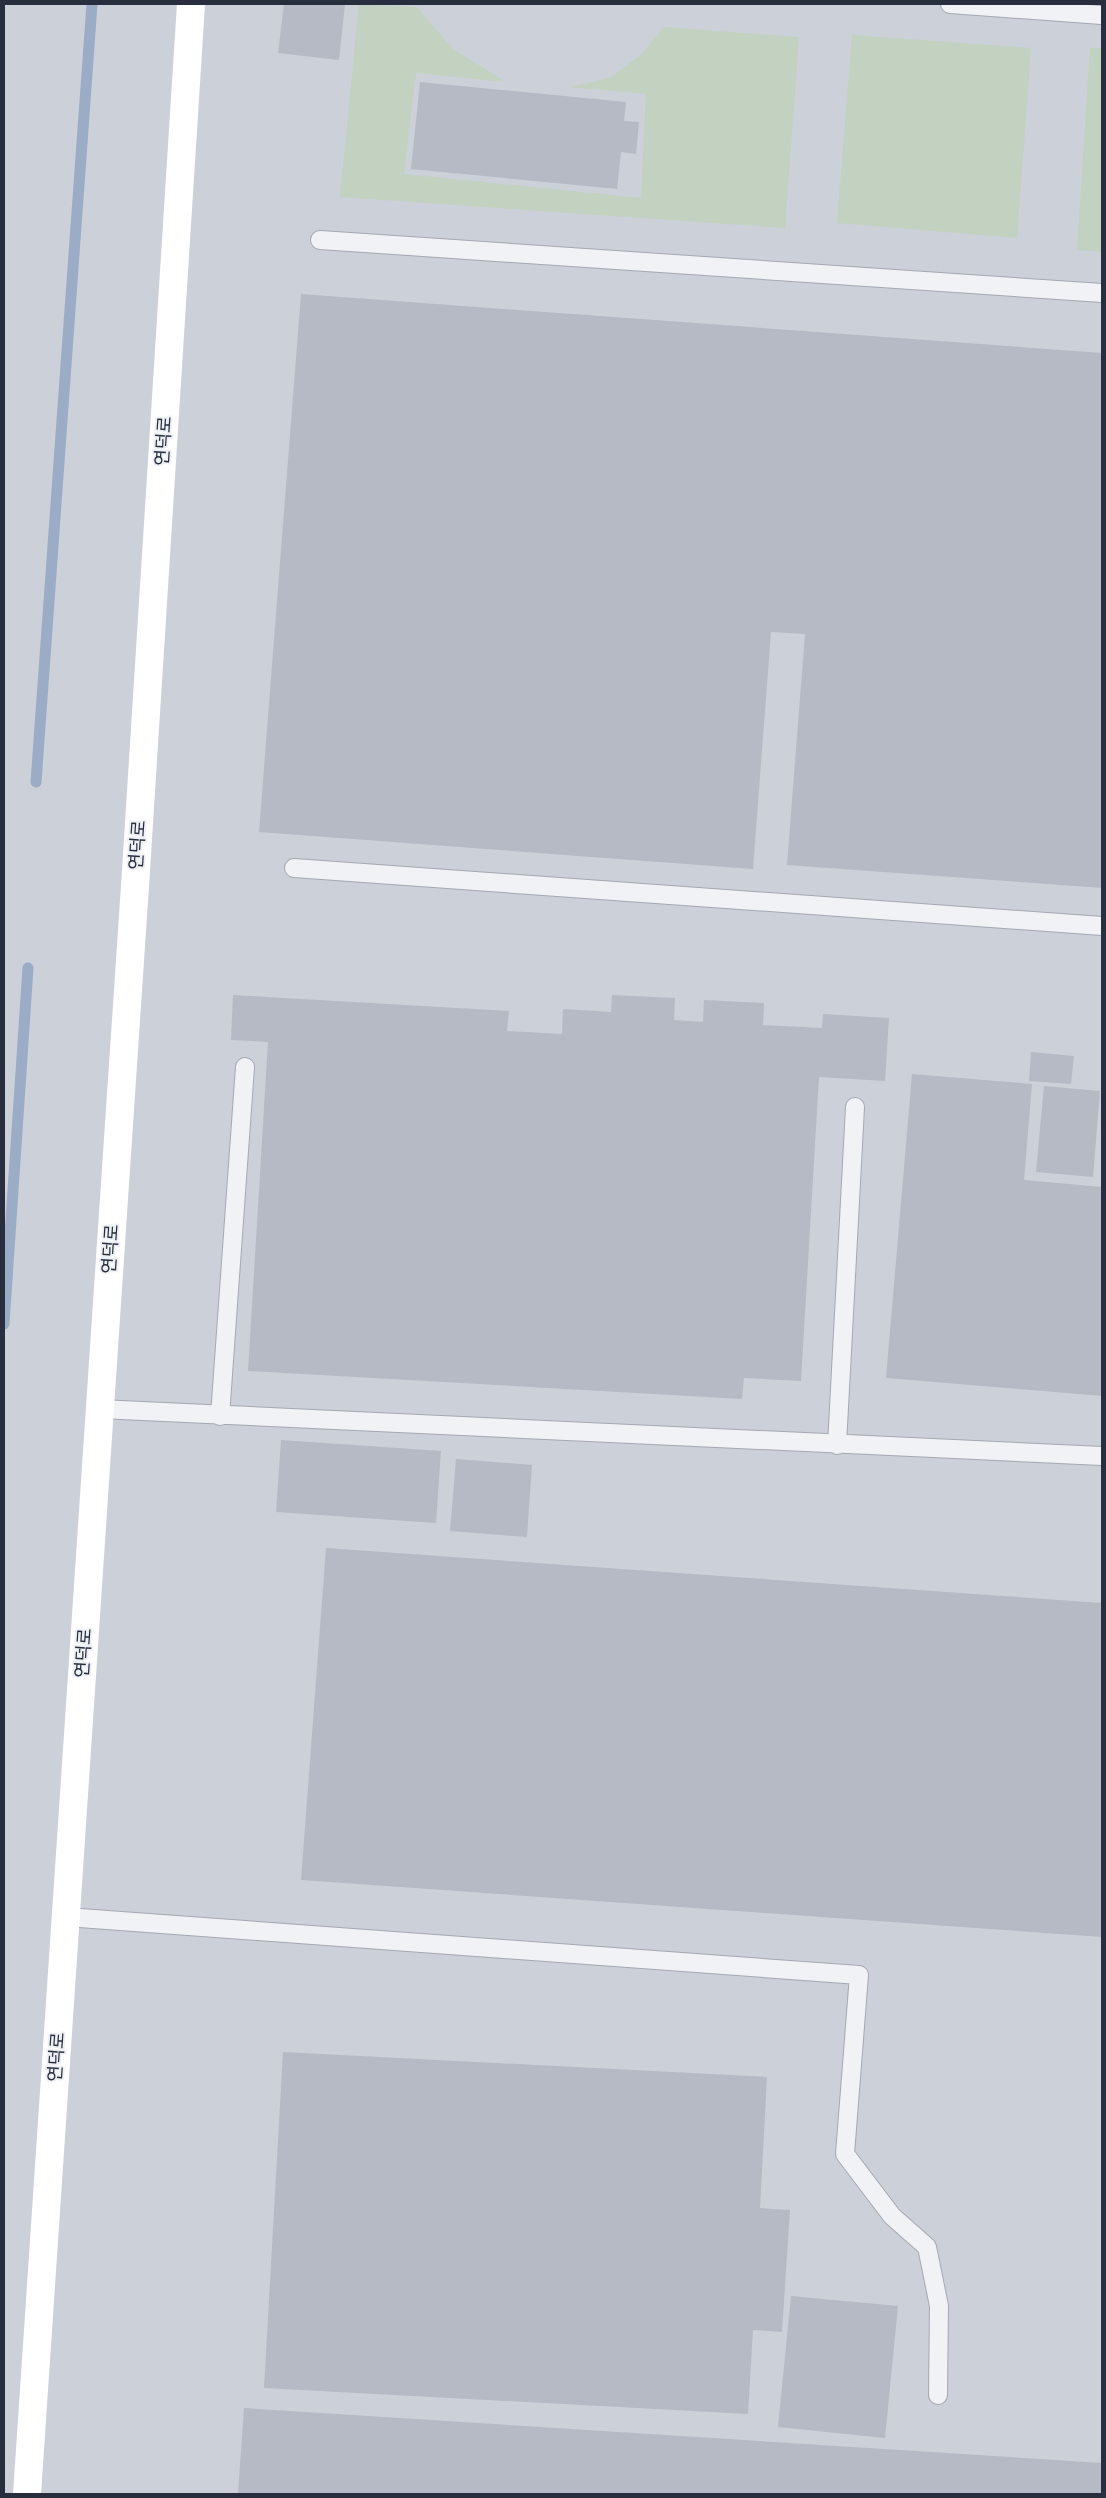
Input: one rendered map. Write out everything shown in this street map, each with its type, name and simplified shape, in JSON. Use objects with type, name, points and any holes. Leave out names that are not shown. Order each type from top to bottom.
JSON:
[{"type":"street","name":"연덕로","points":[[27,2494],[191,4]]},
{"type":"lane","points":[[950,4],[1102,15]]},
{"type":"lane","points":[[320,240],[1102,293]]},
{"type":"lane","points":[[294,868],[1102,926]]},
{"type":"lane","points":[[220,1416],[246,1067]]},
{"type":"lane","points":[[837,1444],[855,1107]]},
{"type":"lane","points":[[99,1409],[1102,1456]]},
{"type":"lane","points":[[66,1917],[859,1975],[845,2154],[892,2216],[927,2247],[939,2306],[938,2395]]},
{"type":"shaded area","points":[[4,4],[1102,4],[1102,2494],[4,2494]]},
{"type":"green space","points":[[359,4],[417,7],[453,49],[506,82],[416,73],[404,174],[641,198],[646,94],[570,87],[610,78],[642,54],[664,27],[799,37],[785,228],[340,197]]},
{"type":"green space","points":[[852,35],[1031,48],[1017,238],[837,223]]},
{"type":"green space","points":[[1090,48],[1102,48],[1102,252],[1077,250]]},
{"type":"building","points":[[284,4],[345,4],[339,60],[278,53]]},
{"type":"building","points":[[420,82],[626,102],[624,121],[639,122],[636,154],[621,152],[617,189],[411,169]]},
{"type":"building","points":[[301,294],[1102,353],[1102,888],[787,865],[805,634],[771,632],[753,869],[259,832]]},
{"type":"building","points":[[233,995],[509,1011],[507,1031],[562,1034],[563,1009],[611,1012],[612,995],[675,998],[674,1020],[703,1022],[704,1000],[764,1003],[763,1025],[822,1028],[823,1014],[889,1018],[885,1081],[819,1077],[801,1381],[744,1378],[742,1399],[248,1371],[268,1042],[231,1040]]},
{"type":"building","points":[[1031,1052],[1074,1056],[1071,1084],[1029,1081]]},
{"type":"building","points":[[912,1074],[1032,1084],[1024,1180],[1102,1187],[1102,1396],[886,1378]]},
{"type":"building","points":[[1044,1086],[1100,1091],[1093,1177],[1036,1172]]},
{"type":"building","points":[[281,1440],[441,1451],[436,1523],[276,1512]]},
{"type":"building","points":[[456,1459],[532,1465],[527,1537],[450,1531]]},
{"type":"building","points":[[326,1548],[1102,1603],[1102,1937],[301,1880]]},
{"type":"building","points":[[283,2052],[767,2077],[760,2208],[790,2210],[782,2332],[753,2330],[748,2414],[264,2388]]},
{"type":"building","points":[[791,2296],[898,2306],[885,2438],[778,2427]]},
{"type":"building","points":[[244,2408],[1102,2463],[1102,2494],[238,2494]]},
{"type":"waterway","points":[[36,782],[92,4]]},
{"type":"waterway","points":[[4,1324],[28,968]]}]
